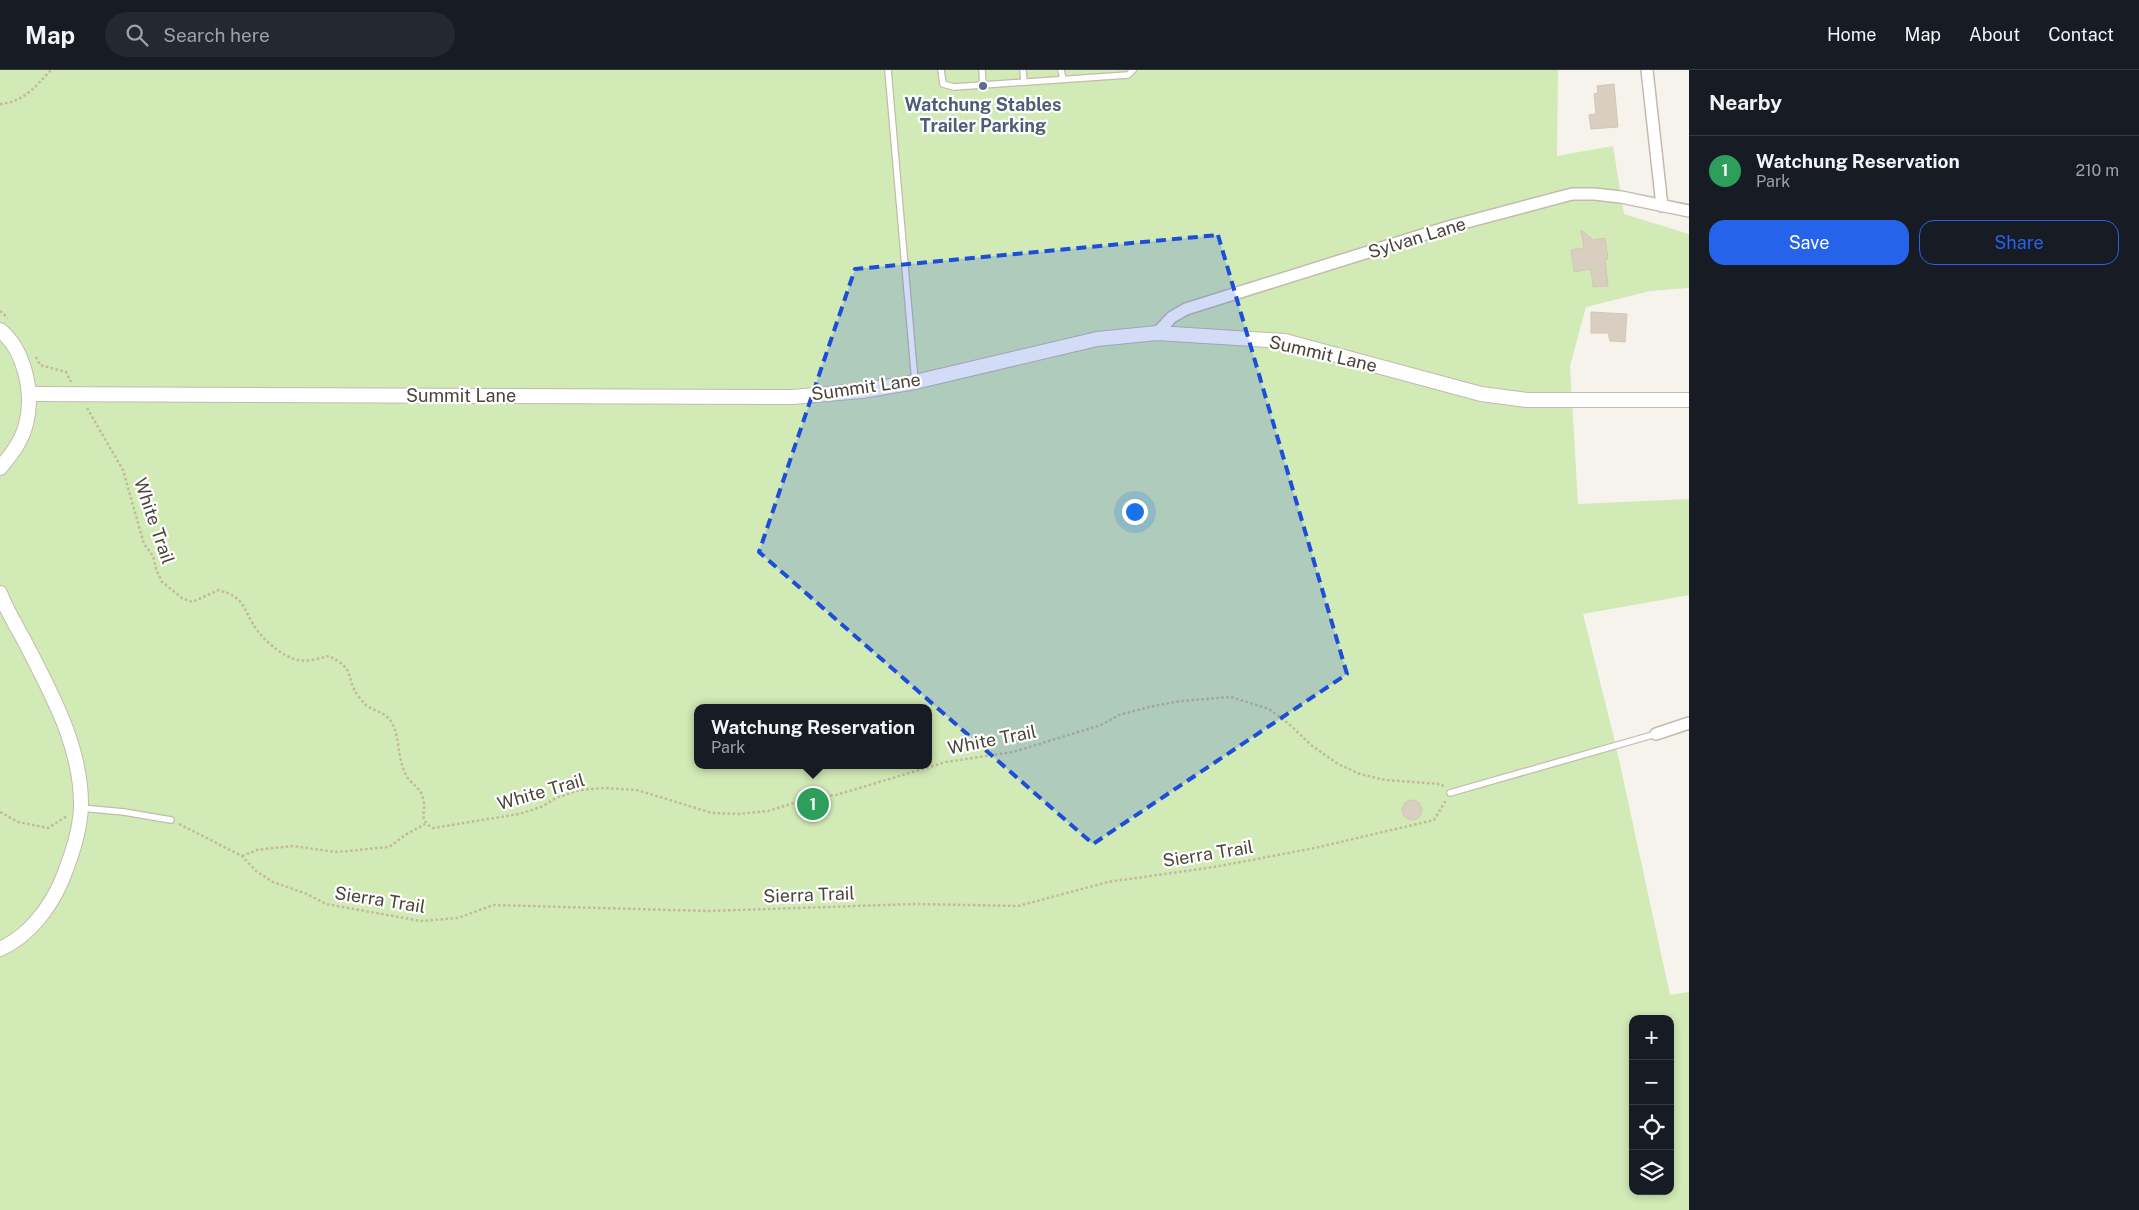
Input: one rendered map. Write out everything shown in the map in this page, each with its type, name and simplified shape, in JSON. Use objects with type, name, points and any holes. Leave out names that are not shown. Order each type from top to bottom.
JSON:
[{"type":"street","points":[[1647,70],[1662,206]]},
{"type":"street","name":"Sylvan Lane","points":[[1157,332],[1172,317],[1186,309],[1448,227],[1572,194],[1621,197],[1689,212]]},
{"type":"street","points":[[0,330],[5,334],[22,362],[30,394],[26,425],[14,452],[0,468]]},
{"type":"street","name":"Summit Lane","points":[[30,394],[792,396],[862,391],[915,382],[1097,339],[1157,332],[1284,341],[1481,394],[1527,400],[1689,400]]},
{"type":"street","points":[[0,593],[54,698],[66,728],[79,777],[81,808],[73,850],[57,891],[45,911],[28,930],[0,949]]},
{"type":"street","points":[[1656,734],[1689,723]]},
{"type":"lane","points":[[888,70],[915,382]]},
{"type":"lane","points":[[941,70],[942,81],[945,86],[1063,79],[1103,73],[1128,75],[1132,70]]},
{"type":"lane","points":[[982,70],[983,84]]},
{"type":"lane","points":[[1023,70],[1024,82]]},
{"type":"lane","points":[[1062,70],[1063,79]]},
{"type":"lane","points":[[1450,793],[1656,734]]},
{"type":"lane","points":[[81,808],[124,812],[171,820]]},
{"type":"path","points":[[0,104],[8,103],[29,94],[51,70]]},
{"type":"path","points":[[0,311],[11,321]]},
{"type":"path","name":"White Trail","points":[[36,357],[40,365],[66,372],[107,440],[113,455],[123,470],[144,544],[153,556],[162,582],[182,598],[192,602],[219,590],[235,595],[244,604],[254,626],[264,638],[287,656],[298,660],[329,656],[347,668],[351,676],[352,686],[358,696],[367,706],[385,715],[392,722],[405,774],[411,783],[419,787],[424,799],[423,818],[425,824],[433,828],[519,814],[541,807],[580,790],[605,788],[637,790],[712,813],[739,814],[768,811],[813,797],[836,795],[923,769]]},
{"type":"path","name":"White Trail","points":[[932,766],[946,762],[1013,752],[1101,725],[1119,715],[1149,707],[1180,701],[1231,697],[1269,708],[1290,724],[1311,745],[1338,764],[1360,774],[1385,780],[1441,784],[1450,793]]},
{"type":"path","name":"Sierra Trail","points":[[171,820],[198,832],[242,856],[256,871],[273,882],[307,894],[326,904],[421,921],[458,918],[493,905],[708,911],[916,904],[1018,906],[1108,882],[1214,867],[1315,848],[1434,820],[1450,793]]},
{"type":"path","points":[[0,812],[18,822],[48,828],[81,808]]},
{"type":"path","points":[[242,856],[257,850],[293,846],[336,852],[389,847],[425,824]]},
{"type":"highlighted area","points":[[1218,235],[1347,674],[1093,844],[759,552],[855,269]]},
{"type":"green space","points":[[0,70],[1558,70],[1557,156],[1613,146],[1624,214],[1689,234],[1689,288],[1650,291],[1586,307],[1570,366],[1578,504],[1689,499],[1689,595],[1583,614],[1616,746],[1670,995],[1689,992],[1689,1210],[0,1210]]},
{"type":"building","points":[[1614,84],[1618,127],[1591,129],[1589,115],[1596,114],[1594,94],[1598,93],[1597,86]]},
{"type":"building","points":[[1581,230],[1593,240],[1605,238],[1608,259],[1605,259],[1608,286],[1593,287],[1591,269],[1574,272],[1571,250],[1584,248]]},
{"type":"building","points":[[1591,312],[1627,314],[1625,342],[1610,341],[1608,333],[1591,333]]},
{"type":"building","points":[[1412,800],[1419,803],[1422,810],[1419,817],[1412,820],[1405,817],[1402,810],[1405,803]]},
{"type":"place","name":"Watchung Stables Trailer Parking","points":[[983,86]]},
{"type":"place","name":"Watchung Reservation","points":[[813,804]]}]
